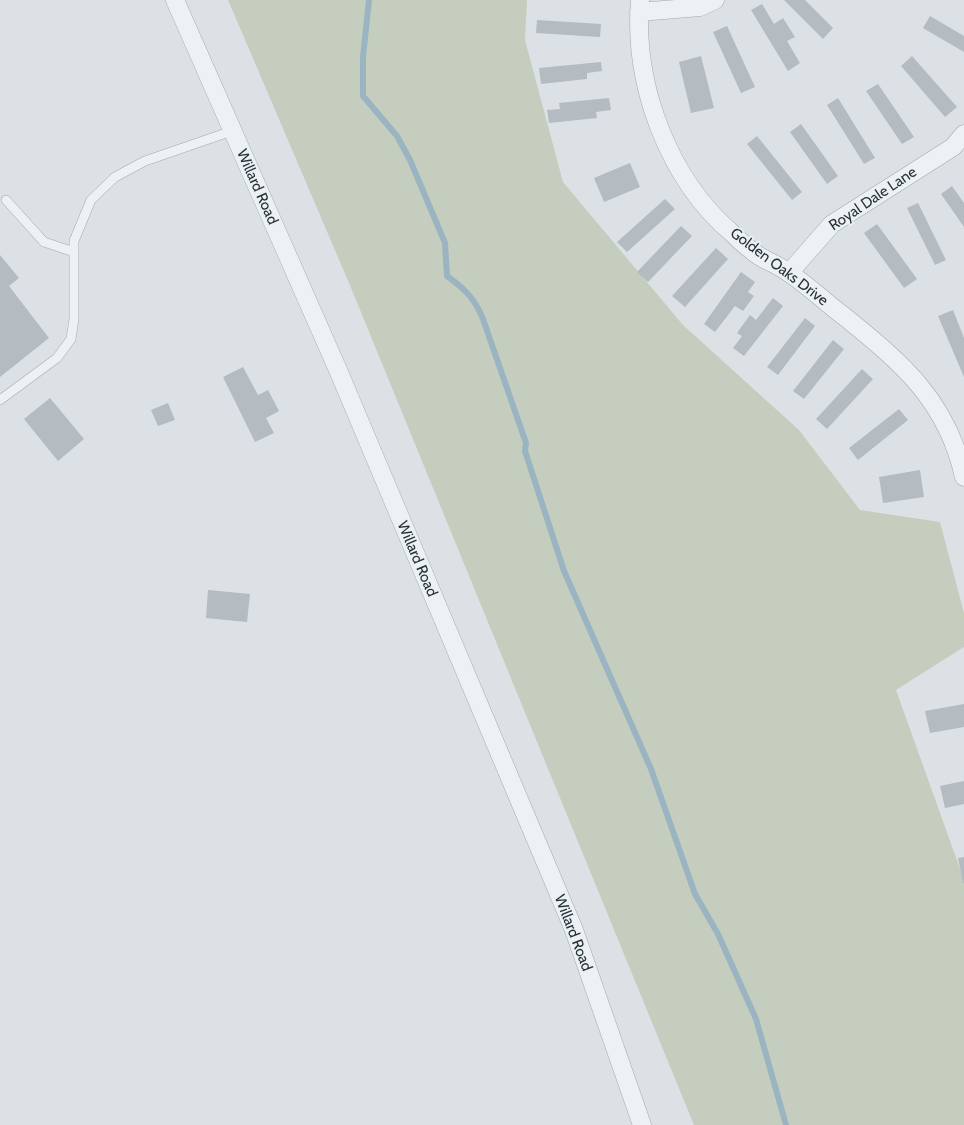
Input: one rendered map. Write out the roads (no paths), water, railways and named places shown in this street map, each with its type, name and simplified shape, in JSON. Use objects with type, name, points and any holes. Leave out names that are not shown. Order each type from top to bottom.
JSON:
[{"type":"street","name":"Willard Road","points":[[175,0],[338,370],[574,930],[642,1125]]},
{"type":"street","points":[[640,6],[700,7],[714,0]]},
{"type":"street","name":"Golden Oaks Drive","points":[[640,6],[642,56],[657,120],[685,178],[710,211],[731,233],[759,255],[789,272],[905,367],[956,429],[964,477]]},
{"type":"street","name":"Royal Dale Lane","points":[[789,272],[832,224],[953,147],[964,134]]},
{"type":"lane","points":[[0,400],[57,358],[71,339],[74,320],[74,241],[91,200],[115,178],[145,161],[232,131]]},
{"type":"lane","points":[[6,200],[44,242],[74,252]]},
{"type":"waterway","points":[[369,0],[363,57],[363,96],[397,136],[410,160],[445,243],[447,276],[469,295],[483,319],[526,443],[525,451],[564,571],[651,769],[695,894],[718,934],[756,1019],[786,1125]]}]
